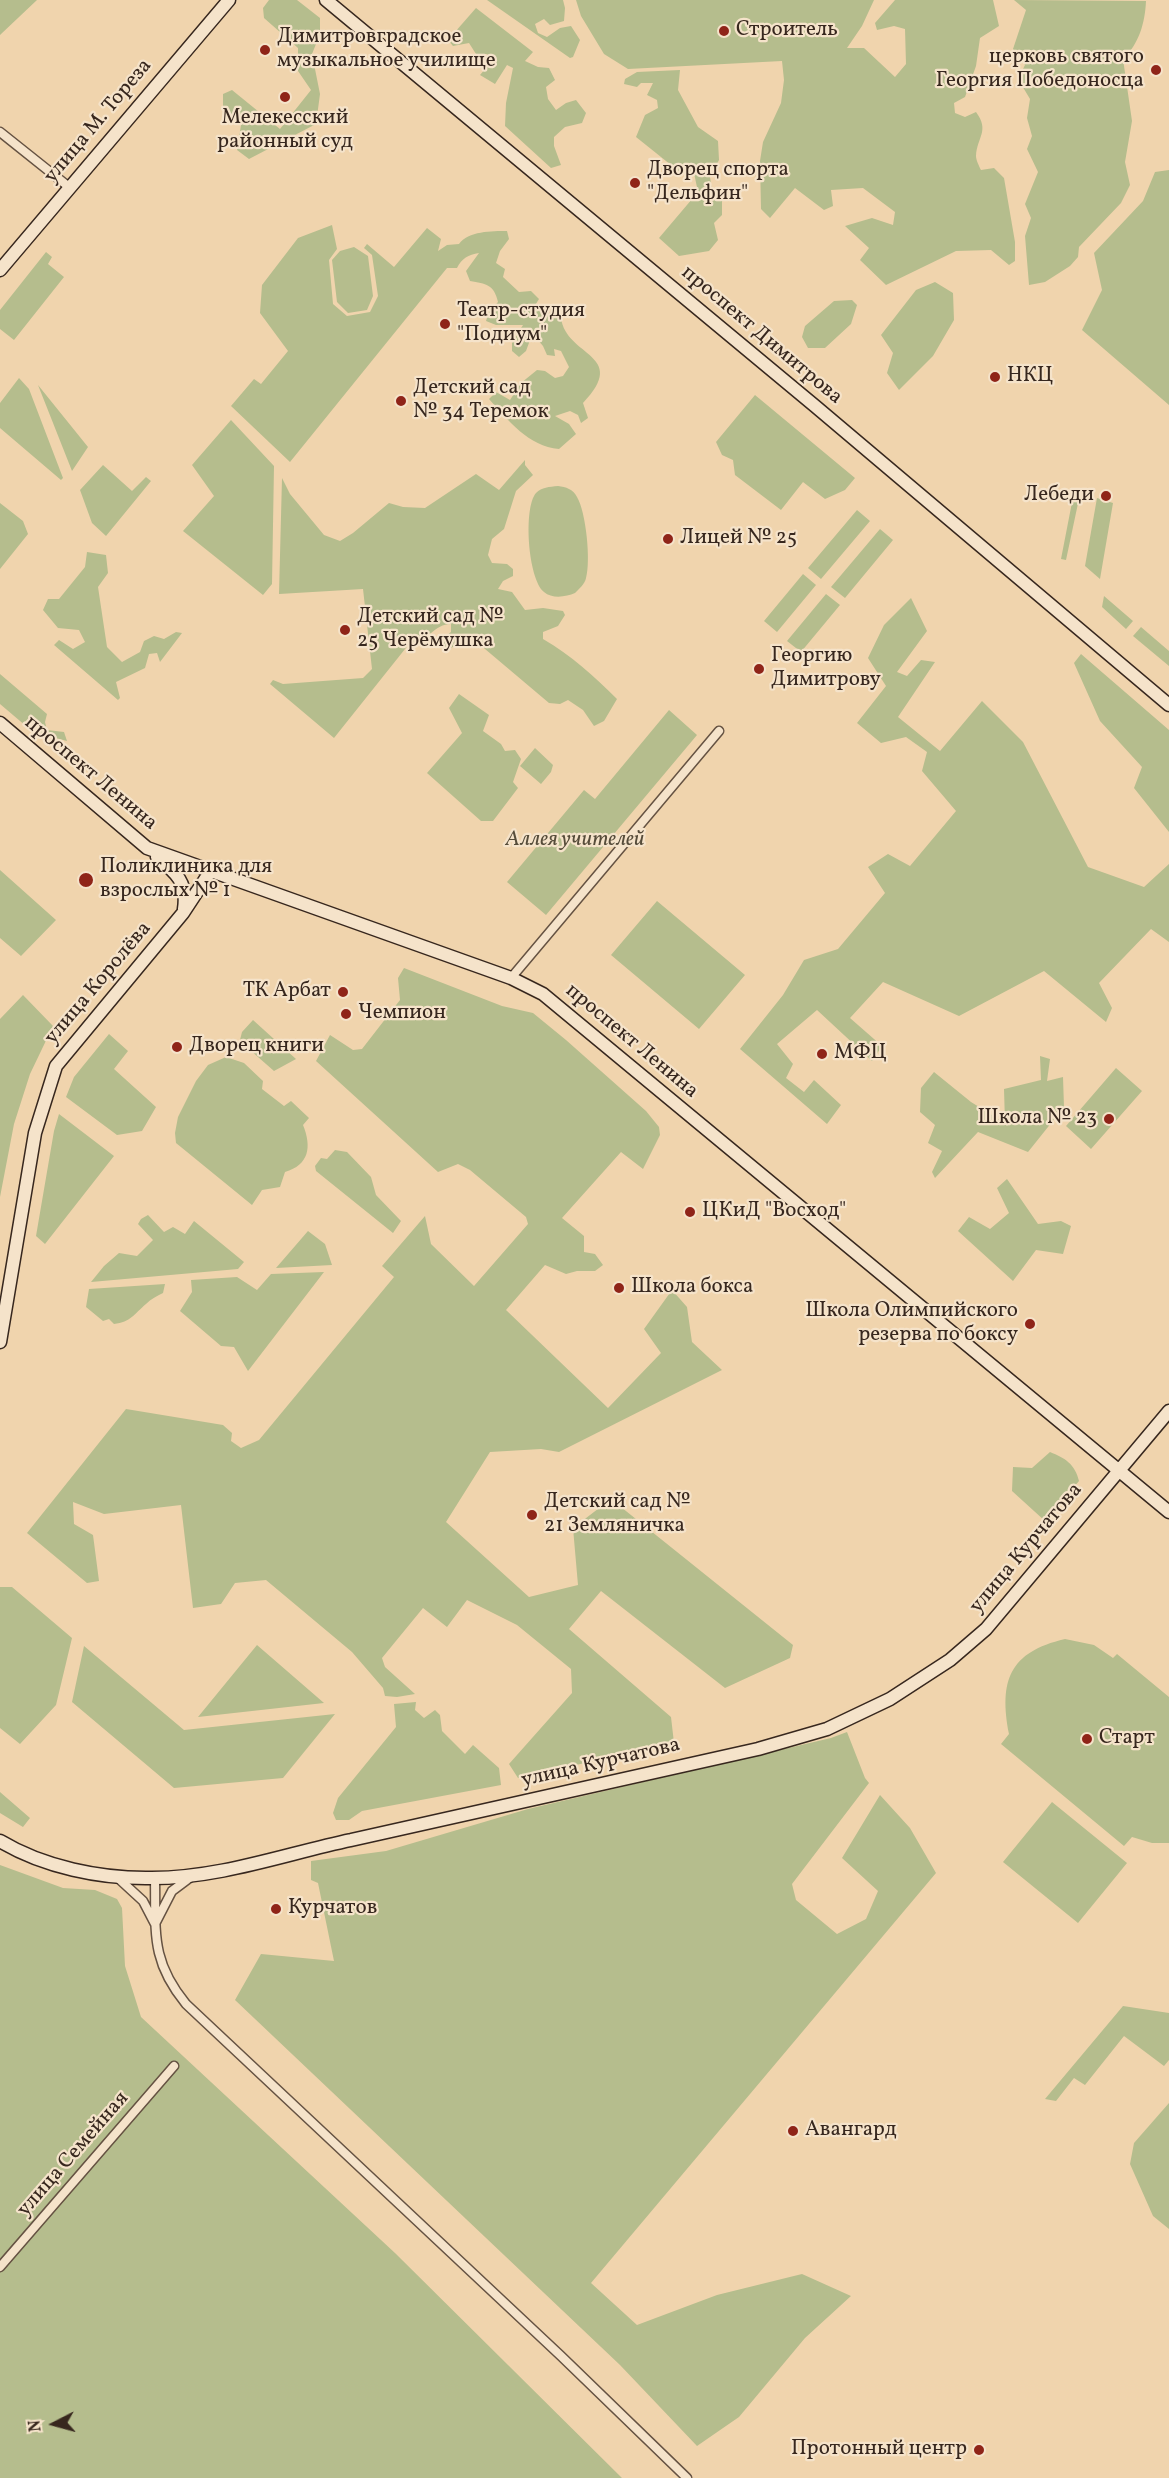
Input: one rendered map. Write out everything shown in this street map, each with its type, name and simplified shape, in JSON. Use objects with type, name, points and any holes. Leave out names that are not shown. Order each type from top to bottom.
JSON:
[{"type":"main road","name":"улица М. Тореза","points":[[0,270],[229,0]]},
{"type":"main road","name":"проспект Димитрова","points":[[326,0],[1169,705]]},
{"type":"main road","name":"проспект Ленина","points":[[0,723],[147,848],[511,978],[543,994],[1169,1512]]},
{"type":"main road","points":[[147,848],[181,880],[186,895],[183,913]]},
{"type":"main road","name":"улица Королёва","points":[[0,1342],[35,1133],[56,1066],[183,913],[210,872]]},
{"type":"main road","name":"улица Курчатова","points":[[0,1841],[17,1851],[77,1871],[118,1878],[194,1875],[243,1867],[331,1844],[750,1751],[827,1729],[890,1699],[920,1681],[986,1629],[1169,1411]]},
{"type":"street","points":[[0,132],[69,187]]},
{"type":"street","points":[[511,978],[719,731]]},
{"type":"street","points":[[155,1924],[172,1891],[194,1875]]},
{"type":"street","points":[[118,1878],[137,1893],[155,1924]]},
{"type":"street","points":[[155,1878],[156,1947],[159,1960],[175,1990],[186,2004],[561,2356],[687,2478]]},
{"type":"street","name":"улица Семейная","points":[[0,2267],[174,2066]]},
{"type":"green space","points":[[0,0],[37,0],[0,35]]},
{"type":"green space","points":[[269,0],[297,0],[320,18],[320,34],[312,54],[320,94],[316,124],[249,159],[237,150],[241,125],[223,107],[223,94],[232,90],[280,129],[311,90],[298,71],[298,48],[264,18],[263,8]]},
{"type":"green space","points":[[487,0],[563,0],[564,21],[550,25],[544,19],[535,24],[538,33],[547,37],[560,28],[571,26],[580,40],[573,57],[570,58]]},
{"type":"green space","points":[[576,0],[874,0],[862,26],[847,48],[864,48],[895,77],[906,64],[905,29],[894,26],[877,30],[875,23],[895,0],[993,0],[999,26],[980,38],[976,66],[965,97],[954,103],[955,113],[965,117],[976,112],[980,119],[982,134],[976,156],[981,170],[994,168],[1004,178],[1015,242],[1015,261],[1009,265],[991,250],[956,251],[886,285],[860,260],[869,248],[845,226],[872,218],[893,225],[895,212],[863,188],[831,190],[833,206],[824,210],[795,188],[770,218],[761,209],[760,161],[763,142],[781,103],[784,80],[782,61],[628,69],[604,54],[581,16]]},
{"type":"green space","points":[[1014,0],[1146,1],[1140,33],[1133,47],[1123,59],[1132,121],[1125,162],[1130,185],[1121,203],[1079,247],[1078,257],[1070,266],[1045,282],[1029,285],[1025,236],[1031,218],[1025,204],[1038,172],[1027,149],[1032,136],[1027,118],[1030,99],[1018,79],[1025,65],[1013,49],[1026,10]]},
{"type":"green space","points":[[476,8],[533,52],[525,61],[538,67],[549,68],[555,80],[546,87],[548,99],[556,110],[576,100],[586,113],[582,123],[565,127],[554,137],[554,146],[561,165],[551,168],[505,126],[506,103],[513,68],[507,65],[495,84],[480,75],[491,62],[487,54],[476,54],[469,43],[453,46],[448,40]]},
{"type":"green space","points":[[680,70],[678,90],[698,127],[718,141],[719,160],[710,177],[713,197],[722,201],[722,215],[714,223],[718,240],[709,251],[679,256],[659,238],[698,192],[694,173],[681,173],[636,137],[645,115],[658,108],[657,100],[647,95],[653,83],[641,83],[637,87],[624,84],[625,79],[637,72]]},
{"type":"green space","points":[[1169,170],[1169,405],[1082,330],[1102,290],[1094,253],[1143,201],[1155,172]]},
{"type":"green space","points":[[332,225],[337,249],[329,260],[333,304],[347,316],[370,312],[378,296],[372,255],[364,248],[367,244],[394,267],[427,228],[441,239],[438,251],[447,245],[459,244],[474,234],[507,231],[509,239],[500,251],[496,263],[505,269],[503,277],[519,292],[531,291],[539,299],[534,307],[537,310],[561,318],[565,331],[598,365],[600,375],[596,387],[583,403],[588,418],[581,423],[578,415],[570,411],[555,416],[569,424],[576,434],[559,449],[538,443],[520,431],[489,399],[496,392],[510,400],[521,383],[537,370],[545,371],[555,378],[563,376],[569,367],[561,351],[554,349],[555,356],[547,355],[537,339],[530,340],[526,351],[519,357],[512,351],[512,343],[523,325],[496,325],[486,321],[489,312],[498,302],[496,296],[492,288],[470,281],[466,271],[479,253],[466,258],[457,268],[447,268],[290,462],[231,406],[254,379],[261,384],[288,351],[260,313],[262,285],[298,238]]},
{"type":"green space","points":[[354,247],[368,256],[373,296],[367,310],[348,313],[337,302],[332,260],[340,251]]},
{"type":"green space","points":[[46,252],[52,257],[48,264],[64,277],[14,340],[0,329],[0,310]]},
{"type":"green space","points":[[935,282],[953,293],[954,320],[933,356],[899,390],[887,373],[893,353],[881,335],[916,290]]},
{"type":"green space","points":[[852,300],[857,305],[851,324],[825,348],[808,348],[802,337],[805,326],[834,301]]},
{"type":"green space","points":[[19,378],[29,389],[63,478],[61,480],[0,428],[0,403]]},
{"type":"green space","points":[[38,385],[88,447],[72,471]]},
{"type":"green space","points":[[755,395],[855,478],[845,490],[825,499],[803,482],[781,510],[735,475],[733,460],[722,455],[716,442]]},
{"type":"green space","points":[[231,420],[274,466],[272,584],[263,595],[183,531],[214,496],[192,465]]},
{"type":"green space","points":[[525,460],[525,465],[533,475],[516,491],[504,529],[492,539],[488,555],[492,563],[507,564],[513,569],[513,576],[503,581],[498,589],[512,592],[525,610],[543,608],[563,611],[565,615],[558,626],[543,632],[543,639],[582,666],[617,699],[604,721],[594,726],[583,710],[568,700],[560,704],[549,703],[472,638],[464,647],[460,642],[447,651],[440,641],[451,632],[451,624],[440,627],[422,640],[409,644],[334,738],[270,684],[273,680],[283,684],[363,678],[372,669],[363,589],[279,594],[282,478],[290,494],[324,535],[340,541],[389,503],[403,507],[425,508],[476,474],[499,490]]},
{"type":"green space","points":[[103,465],[132,491],[146,477],[151,481],[106,536],[92,523],[80,490]]},
{"type":"green space","points":[[558,486],[571,490],[580,504],[588,549],[586,578],[582,586],[575,593],[559,597],[547,594],[539,585],[534,573],[529,543],[530,513],[536,493],[543,488]]},
{"type":"green space","points":[[1074,492],[1080,494],[1066,560],[1061,559]]},
{"type":"green space","points":[[1097,498],[1113,503],[1100,579],[1085,566]]},
{"type":"green space","points":[[0,503],[23,521],[28,534],[0,569]]},
{"type":"green space","points":[[857,510],[870,521],[821,579],[808,568]]},
{"type":"green space","points":[[880,529],[893,540],[845,598],[831,587]]},
{"type":"green space","points":[[87,552],[106,555],[108,573],[98,587],[107,647],[122,662],[140,652],[144,641],[154,636],[164,639],[176,632],[182,633],[160,662],[157,653],[149,654],[145,668],[116,682],[120,698],[118,700],[54,645],[59,640],[73,649],[85,642],[79,630],[58,628],[43,610],[48,599],[59,599],[85,567]]},
{"type":"green space","points":[[803,574],[816,585],[777,632],[764,621]]},
{"type":"green space","points":[[826,594],[840,605],[801,652],[787,641]]},
{"type":"green space","points":[[1104,596],[1133,621],[1126,629],[1102,607]]},
{"type":"green space","points":[[911,598],[927,631],[897,672],[907,676],[921,660],[935,662],[898,717],[940,751],[982,701],[1023,742],[1088,867],[1144,887],[1169,864],[1169,942],[1151,929],[1099,983],[1112,1008],[1106,1022],[1044,971],[959,1016],[883,982],[850,1018],[882,1046],[872,1061],[817,1010],[777,1044],[793,1064],[786,1078],[804,1092],[814,1080],[841,1105],[827,1124],[740,1049],[783,995],[804,960],[838,949],[885,893],[868,867],[888,854],[910,866],[956,811],[922,771],[927,752],[906,737],[881,743],[857,723],[886,686],[868,658],[884,625]]},
{"type":"green space","points":[[1141,627],[1169,651],[1169,666],[1133,636]]},
{"type":"green space","points":[[1081,654],[1169,730],[1169,832],[1134,788],[1142,767],[1100,721],[1074,663]]},
{"type":"green space","points":[[0,674],[47,714],[45,722],[47,730],[64,732],[67,741],[33,732],[0,704]]},
{"type":"green space","points":[[459,694],[489,715],[483,731],[501,744],[505,751],[515,750],[521,759],[513,782],[518,788],[493,821],[481,821],[427,773],[462,733],[449,708]]},
{"type":"green space","name":"Аллея учителей","points":[[669,710],[697,735],[546,915],[507,882],[584,790],[595,799]]},
{"type":"green space","points":[[535,748],[553,765],[551,772],[541,784],[520,766]]},
{"type":"green space","points":[[0,870],[56,920],[21,956],[0,938]]},
{"type":"green space","points":[[657,901],[745,975],[699,1029],[611,955]]},
{"type":"green space","points":[[404,968],[502,1006],[533,1013],[646,1111],[659,1127],[660,1135],[643,1169],[621,1152],[562,1218],[584,1236],[584,1252],[595,1254],[603,1265],[595,1271],[577,1271],[566,1274],[545,1265],[506,1310],[608,1408],[661,1353],[644,1329],[672,1290],[687,1307],[692,1342],[722,1370],[559,1452],[541,1449],[490,1452],[446,1522],[529,1597],[578,1585],[573,1528],[611,1499],[793,1645],[790,1658],[725,1688],[601,1591],[569,1629],[671,1717],[674,1743],[518,1778],[509,1764],[572,1693],[571,1669],[517,1625],[467,1600],[447,1627],[423,1608],[382,1658],[385,1667],[415,1694],[385,1696],[383,1688],[352,1652],[266,1580],[235,1583],[221,1604],[193,1608],[181,1505],[104,1514],[73,1502],[74,1524],[93,1535],[99,1581],[87,1583],[27,1533],[126,1409],[223,1425],[232,1433],[231,1441],[241,1448],[259,1440],[394,1277],[382,1266],[425,1216],[431,1244],[474,1286],[528,1224],[526,1217],[470,1170],[458,1164],[438,1172],[316,1061],[330,1035],[353,1050],[362,1049],[400,1000],[398,978]]},
{"type":"green space","points":[[23,995],[53,1026],[30,1074],[14,1124],[0,1197],[0,1019]]},
{"type":"green space","points":[[253,1020],[296,1059],[274,1071],[242,1043],[240,1040],[242,1032]]},
{"type":"green space","points":[[109,1034],[128,1051],[114,1069],[156,1107],[142,1131],[117,1135],[66,1097],[74,1077]]},
{"type":"green space","points":[[1040,1056],[1050,1059],[1047,1081],[1063,1077],[1064,1107],[1028,1152],[978,1132],[935,1178],[932,1172],[942,1151],[928,1143],[935,1125],[920,1112],[921,1088],[934,1072],[971,1102],[1005,1123],[1004,1089],[1041,1080]]},
{"type":"green space","points":[[226,1057],[244,1063],[263,1081],[262,1089],[284,1106],[291,1101],[309,1118],[303,1125],[308,1148],[304,1160],[285,1172],[280,1187],[262,1190],[252,1205],[176,1143],[178,1117],[196,1081],[208,1065]]},
{"type":"green space","points":[[1116,1068],[1142,1091],[1091,1149],[1066,1126]]},
{"type":"green space","points":[[59,1114],[114,1156],[45,1244],[36,1236]]},
{"type":"green space","points":[[335,1150],[347,1152],[371,1177],[376,1195],[401,1221],[393,1233],[316,1171],[315,1166],[321,1158],[327,1159]]},
{"type":"green space","points":[[1007,1179],[1038,1224],[1061,1221],[1071,1226],[1063,1254],[1036,1250],[1013,1281],[958,1231],[969,1217],[990,1229],[1009,1213],[997,1188]]},
{"type":"green space","points":[[148,1215],[164,1232],[173,1227],[185,1234],[194,1221],[244,1262],[238,1269],[91,1282],[119,1253],[137,1256],[153,1240],[138,1224]]},
{"type":"green space","points":[[308,1231],[325,1244],[332,1265],[276,1268]]},
{"type":"green space","points":[[324,1272],[248,1371],[234,1347],[221,1346],[180,1311],[192,1292],[191,1280],[237,1277],[257,1290],[271,1274]]},
{"type":"green space","points":[[165,1284],[163,1293],[120,1323],[114,1324],[109,1319],[103,1321],[86,1307],[89,1289]]},
{"type":"green space","points":[[1050,1452],[1069,1462],[1079,1481],[1045,1521],[1012,1491],[1013,1467],[1032,1468]]},
{"type":"green space","points":[[0,1587],[12,1587],[72,1638],[56,1705],[20,1744],[0,1728]]},
{"type":"green space","name":"Старт","points":[[1065,1639],[1094,1645],[1113,1658],[1117,1654],[1169,1697],[1169,1843],[1152,1843],[1132,1837],[1124,1846],[1001,1744],[1009,1734],[1006,1699],[1012,1672],[1031,1652]]},
{"type":"green space","points":[[257,1645],[324,1703],[198,1717]]},
{"type":"green space","points":[[84,1646],[184,1730],[335,1714],[283,1778],[174,1788],[72,1702]]},
{"type":"green space","points":[[416,1702],[415,1710],[424,1718],[435,1710],[440,1715],[442,1731],[465,1754],[473,1745],[499,1768],[501,1785],[362,1811],[349,1820],[336,1820],[333,1813],[338,1798],[396,1727],[394,1704]]},
{"type":"green space","points":[[847,1732],[869,1783],[792,1884],[796,1900],[837,1934],[866,1919],[878,1891],[842,1858],[880,1795],[910,1828],[936,1873],[591,2283],[637,2325],[717,2295],[802,2274],[851,2296],[805,2338],[739,2417],[697,2446],[620,2365],[235,2000],[261,1954],[334,1961],[318,1883],[311,1880],[311,1861],[386,1851],[528,1809],[831,1738]]},
{"type":"green space","points":[[0,1792],[30,1818],[23,1827],[0,1813]]},
{"type":"green space","points":[[1052,1802],[1127,1863],[1078,1923],[1003,1862]]},
{"type":"green space","points":[[0,1865],[63,1888],[95,1890],[117,1899],[122,1908],[125,1966],[141,2017],[395,2253],[622,2478],[0,2478]]},
{"type":"green space","points":[[1123,2006],[1169,2013],[1169,2060],[1164,2066],[1124,2036],[1085,2085],[1074,2078],[1056,2101],[1045,2099]]},
{"type":"green space","points":[[1169,2103],[1169,2229],[1153,2216],[1130,2164],[1134,2143]]},
{"type":"place","name":"Строитель","points":[[724,31]]},
{"type":"place","name":"Димитровградское музыкальное училище","points":[[265,50]]},
{"type":"place","name":"церковь святого Георгия Победоносца","points":[[1156,70]]},
{"type":"place","name":"Мелекесский районный суд","points":[[285,97]]},
{"type":"place","name":"Дворец спорта \"Дельфин\"","points":[[635,183]]},
{"type":"place","name":"Театр-студия \"Подиум\"","points":[[445,324]]},
{"type":"place","name":"НКЦ","points":[[995,377]]},
{"type":"place","name":"Детский сад № 34 Теремок","points":[[401,401]]},
{"type":"place","name":"Лебеди","points":[[1106,496]]},
{"type":"place","name":"Лицей № 25","points":[[668,539]]},
{"type":"place","name":"Детский сад № 25 Черёмушка","points":[[345,630]]},
{"type":"place","name":"Георгию Димитрову","points":[[759,669]]},
{"type":"place","name":"Поликлиника для взрослых № 1","points":[[86,880]]},
{"type":"place","name":"ТК Арбат","points":[[343,992]]},
{"type":"place","name":"Чемпион","points":[[346,1014]]},
{"type":"place","name":"Дворец книги","points":[[177,1047]]},
{"type":"place","name":"МФЦ","points":[[822,1054]]},
{"type":"place","name":"Школа № 23","points":[[1109,1119]]},
{"type":"place","name":"ЦКиД \"Восход\"","points":[[690,1212]]},
{"type":"place","name":"Школа бокса","points":[[619,1288]]},
{"type":"place","name":"Школа Олимпийского резерва по боксу","points":[[1030,1324]]},
{"type":"place","name":"Детский сад № 21 Земляничка","points":[[532,1515]]},
{"type":"place","name":"Старт","points":[[1087,1739]]},
{"type":"place","name":"Курчатов","points":[[276,1909]]},
{"type":"place","name":"Авангард","points":[[793,2131]]},
{"type":"place","name":"Протонный центр","points":[[979,2450]]}]
